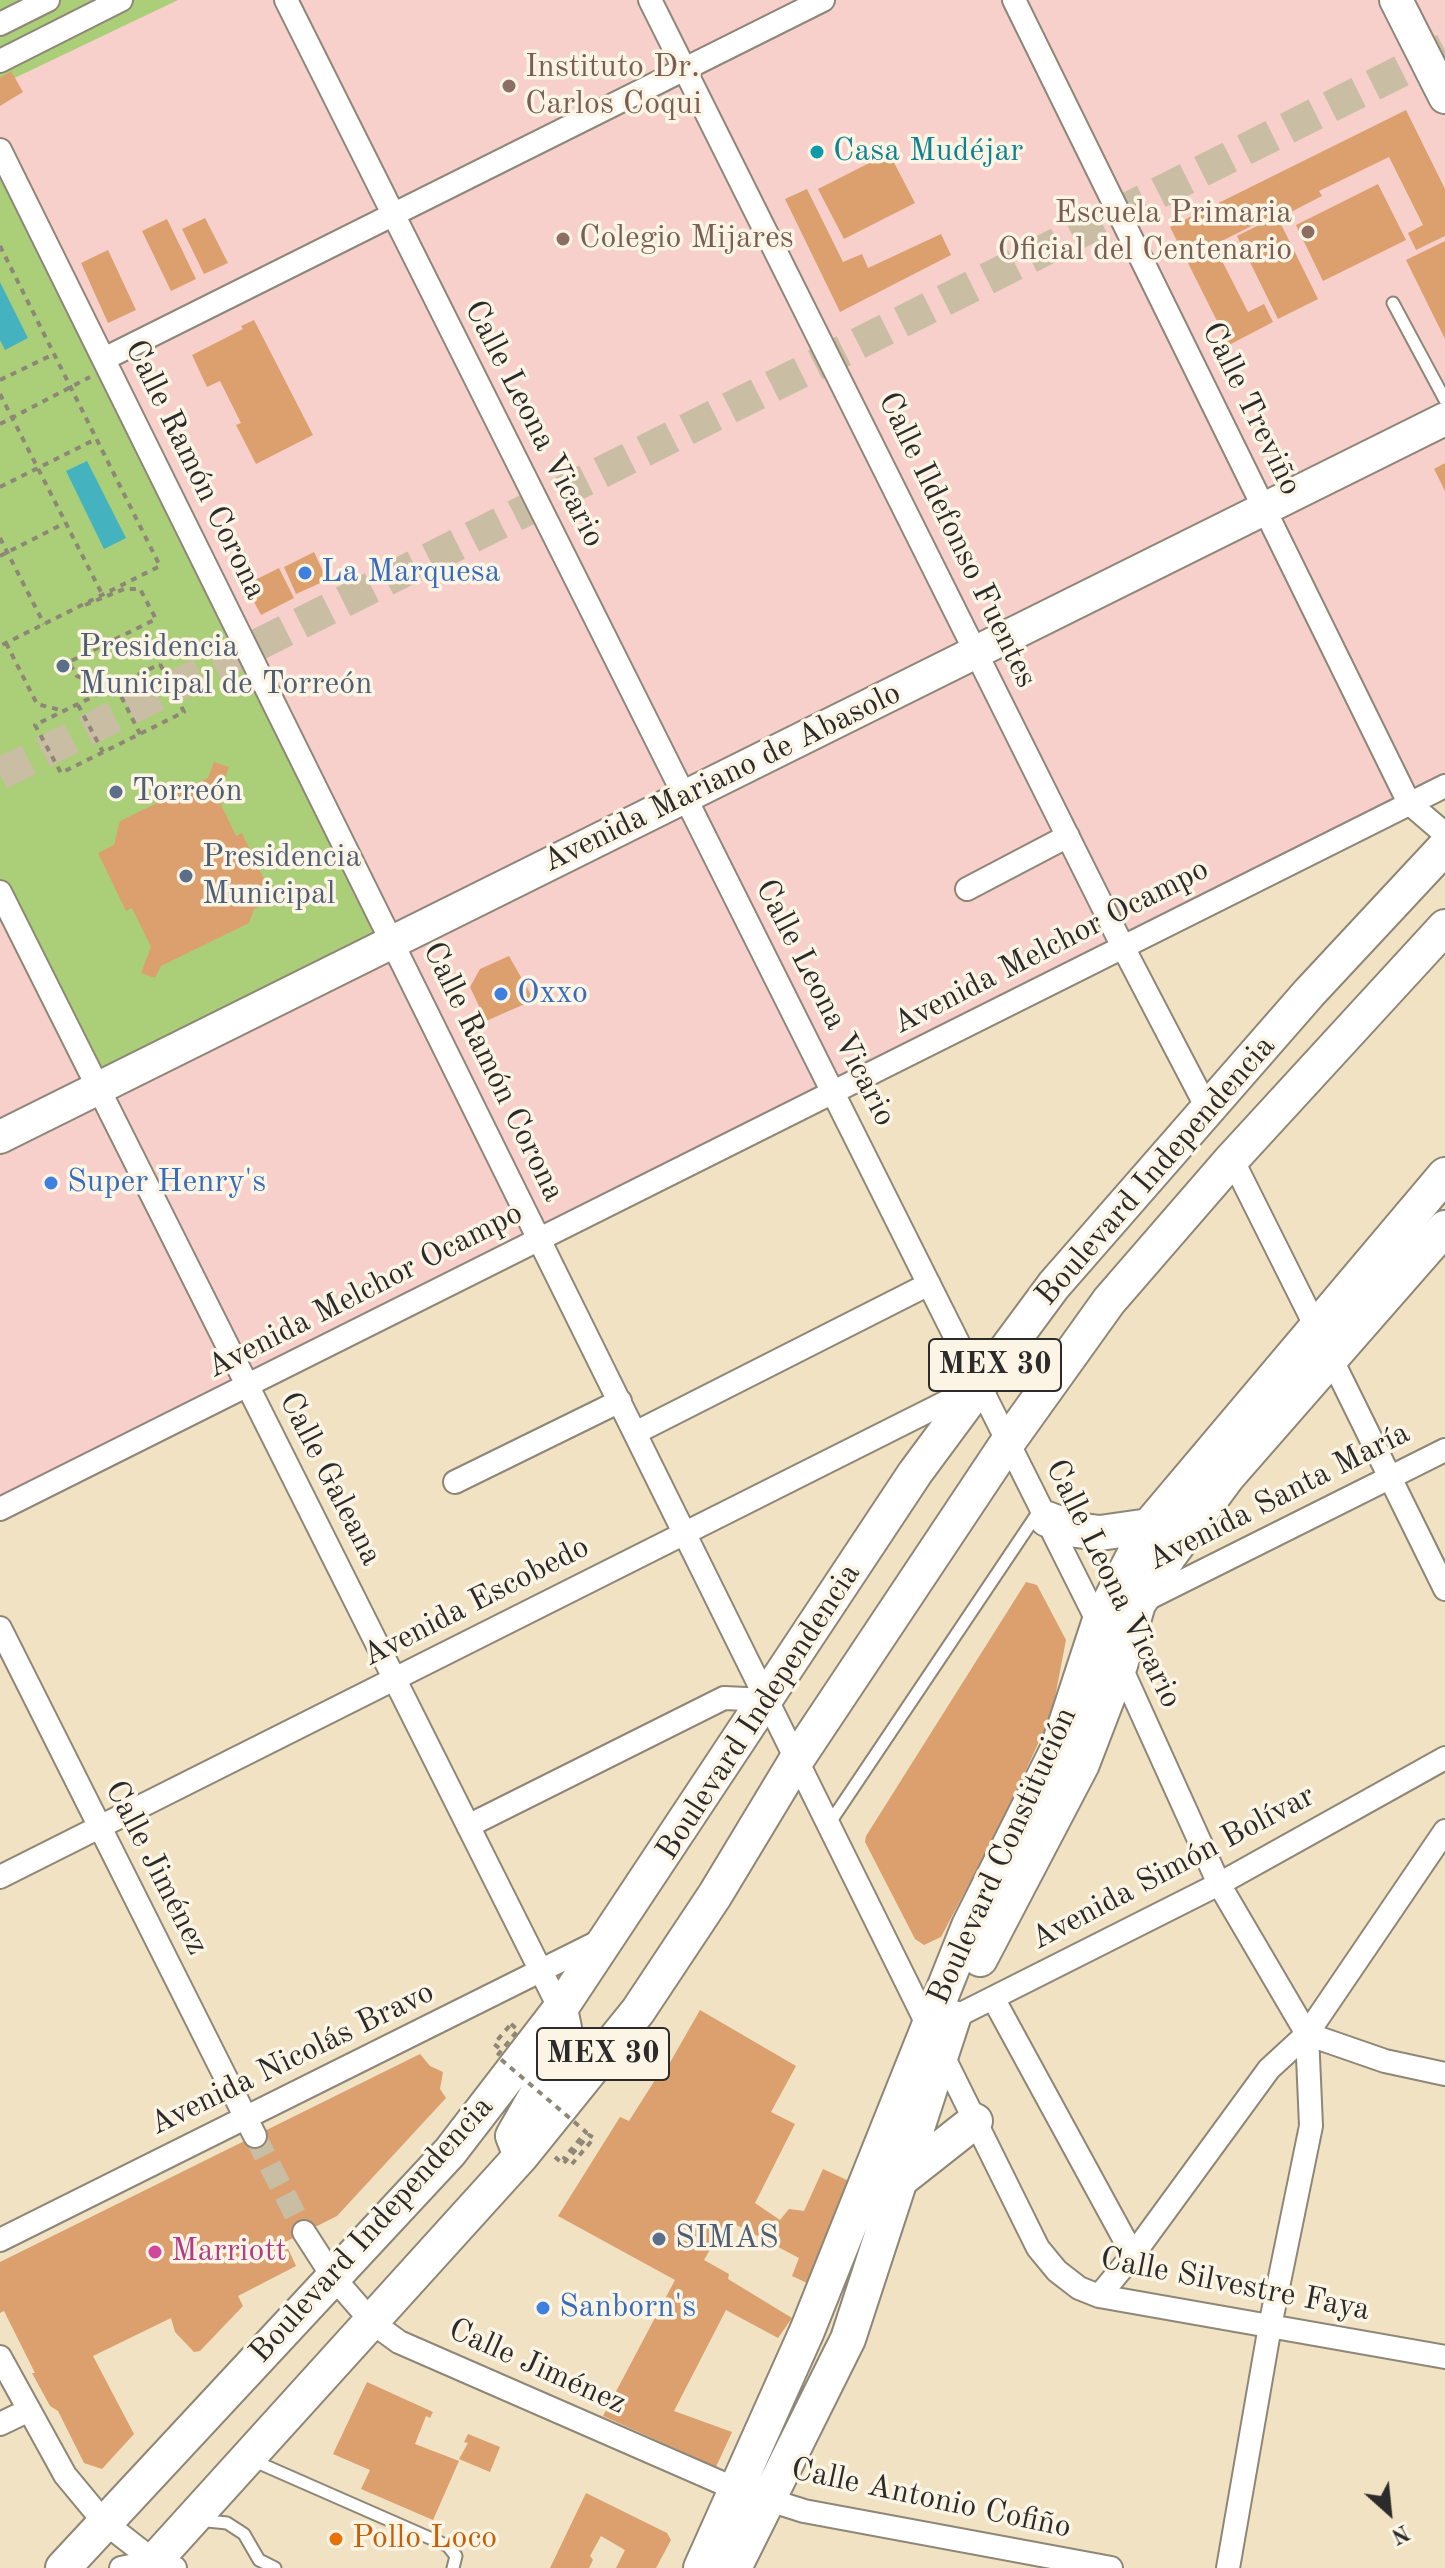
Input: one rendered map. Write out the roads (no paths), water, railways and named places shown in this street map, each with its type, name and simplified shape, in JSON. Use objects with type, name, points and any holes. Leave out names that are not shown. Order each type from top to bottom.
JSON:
[{"type":"main road","name":"Boulevard Independencia","points":[[63,2568],[450,2152],[560,2009],[612,1935],[915,1473],[1054,1285],[1207,1108],[1445,847]]},
{"type":"main road","name":"Boulevard Independencia","points":[[159,2566],[193,2520],[528,2148],[638,2011],[715,1895],[797,1759],[1008,1442],[1109,1301],[1232,1159],[1445,927]]},
{"type":"main road","name":"Boulevard Constitución","points":[[701,2568],[752,2494],[848,2339],[904,2177],[969,1926],[1057,1751],[1099,1623],[1149,1526],[1315,1325],[1445,1175]]},
{"type":"main road","name":"Boulevard Constitución","points":[[734,2568],[752,2494],[807,2331],[941,2032],[1082,1764],[1120,1665],[1138,1604],[1228,1476],[1445,1228]]},
{"type":"main road","points":[[1044,1513],[1076,1530],[1100,1533],[1149,1526]]},
{"type":"main road","points":[[528,2148],[513,2136],[560,2054],[564,2028],[560,2009]]},
{"type":"main road","points":[[904,2177],[975,2121]]},
{"type":"street","points":[[0,24],[48,0]]},
{"type":"street","points":[[0,61],[121,0]]},
{"type":"street","name":"Calle Leona Vicario","points":[[286,0],[1120,1665],[1219,1884],[1307,2034]]},
{"type":"street","name":"Calle Ildefonso Fuentes","points":[[650,0],[1123,947],[1207,1108]]},
{"type":"street","points":[[106,364],[393,214],[823,0]]},
{"type":"street","name":"Calle Treviño","points":[[1014,0],[1409,803],[1445,834]]},
{"type":"street","points":[[1396,0],[1445,97]]},
{"type":"street","name":"Calle Ramón Corona","points":[[0,150],[829,1824],[941,2032]]},
{"type":"street","name":"Avenida Mariano de Abasolo","points":[[0,1137],[1445,419]]},
{"type":"street","name":"Avenida Melchor Ocampo","points":[[0,1509],[1445,786]]},
{"type":"street","points":[[967,889],[1068,836]]},
{"type":"street","name":"Calle Galeana","points":[[0,892],[560,2009]]},
{"type":"street","points":[[1232,1159],[1315,1325]]},
{"type":"street","points":[[635,1433],[929,1284]]},
{"type":"street","points":[[1332,1360],[1445,1589]]},
{"type":"street","name":"Avenida Escobedo","points":[[0,1877],[980,1385]]},
{"type":"street","points":[[455,1482],[620,1401]]},
{"type":"street","name":"Avenida Santa María","points":[[1099,1623],[1445,1450]]},
{"type":"street","name":"Calle Jiménez","points":[[0,1628],[250,2127]]},
{"type":"street","points":[[468,1826],[724,1698],[768,1700]]},
{"type":"street","name":"Avenida Simón Bolívar","points":[[941,2032],[993,1998],[1219,1884],[1445,1758]]},
{"type":"street","points":[[1099,2296],[1133,2255],[1269,2069],[1307,2034],[1445,1831]]},
{"type":"street","name":"Avenida Nicolás Bravo","points":[[0,2240],[250,2127],[612,1935]]},
{"type":"street","points":[[993,1998],[1133,2255]]},
{"type":"street","name":"Calle Silvestre Faya","points":[[941,2032],[975,2121],[1038,2248],[1057,2271],[1079,2288],[1099,2296],[1445,2357]]},
{"type":"street","points":[[1307,2034],[1385,2061],[1445,2074]]},
{"type":"street","points":[[1228,2568],[1270,2326],[1311,2126],[1307,2034]]},
{"type":"street","name":"Calle Jiménez","points":[[304,2232],[333,2277],[373,2323],[399,2342],[752,2494]]},
{"type":"street","points":[[0,2357],[27,2411],[65,2475],[104,2522],[159,2566]]},
{"type":"street","points":[[0,2424],[27,2411]]},
{"type":"street","name":"Calle Antonio Cofiño","points":[[752,2494],[804,2511],[1111,2568]]},
{"type":"street","points":[[121,2568],[159,2566]]},
{"type":"lane","points":[[1393,303],[1445,400]]},
{"type":"lane","points":[[829,1824],[1044,1513]]},
{"type":"lane","points":[[250,2459],[448,2546],[456,2556],[453,2568]]},
{"type":"lane","points":[[193,2520],[227,2523],[244,2534],[259,2560],[275,2568]]},
{"type":"water","points":[[0,282],[28,338],[5,350],[0,340]]},
{"type":"water","points":[[87,461],[126,538],[104,549],[66,471]]},
{"type":"tunnel","points":[[0,774],[1445,49]]},
{"type":"tunnel","points":[[255,2136],[304,2232]]},
{"type":"place","name":"Instituto Dr. Carlos Coqui","points":[[509,86]]},
{"type":"place","name":"Casa Mudéjar","points":[[817,152]]},
{"type":"place","name":"Escuela Primaria Oficial del Centenario","points":[[1308,232]]},
{"type":"place","name":"Colegio Mijares","points":[[563,239]]},
{"type":"place","name":"La Marquesa","points":[[305,573]]},
{"type":"place","name":"Presidencia Municipal de Torreón","points":[[63,666]]},
{"type":"place","name":"Torreón","points":[[116,792]]},
{"type":"place","name":"Presidencia Municipal","points":[[186,876]]},
{"type":"place","name":"Oxxo","points":[[501,994]]},
{"type":"place","name":"Super Henry's","points":[[51,1183]]},
{"type":"place","name":"SIMAS","points":[[659,2239]]},
{"type":"place","name":"Marriott","points":[[155,2252]]},
{"type":"place","name":"Sanborn's","points":[[543,2308]]},
{"type":"place","name":"Pollo Loco","points":[[336,2539]]}]
